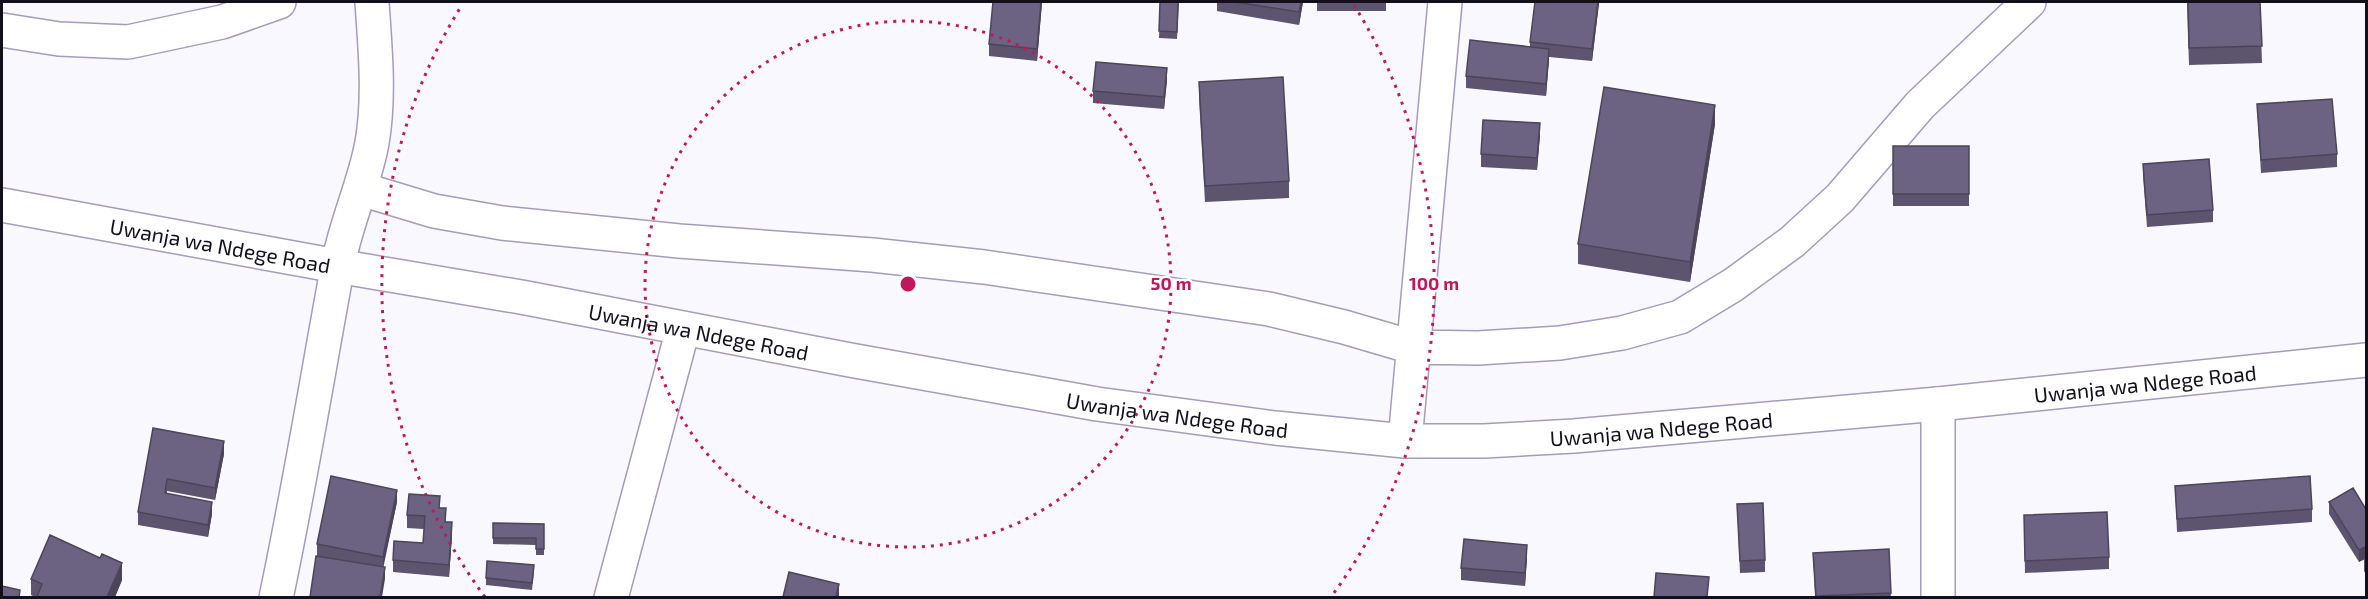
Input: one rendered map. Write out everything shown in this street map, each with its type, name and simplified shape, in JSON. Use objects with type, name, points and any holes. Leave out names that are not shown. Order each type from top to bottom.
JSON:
[{"type":"street","points":[[2,30],[59,39],[128,42],[222,22],[279,2]]},
{"type":"street","points":[[276,597],[315,401],[337,266],[361,189],[372,142],[377,85],[372,2]]},
{"type":"street","points":[[1405,441],[1445,2]]},
{"type":"street","points":[[361,189],[434,211],[502,223],[657,239],[872,255],[984,267],[1269,309],[1344,327],[1412,347],[1478,348],[1560,343],[1622,333],[1680,317],[1733,285],[1792,242],[1840,198],[1920,105],[2029,2]]},
{"type":"street","name":"Uwanja wa Ndege Road","points":[[2,205],[520,297],[1097,404],[1275,428],[1405,441],[1484,441],[1574,436],[1938,404],[2367,360]]},
{"type":"street","points":[[611,597],[683,328]]},
{"type":"street","points":[[1938,404],[1938,597]]},
{"type":"building","points":[[993,2],[1041,2],[1037,49],[989,44]]},
{"type":"building","points":[[1160,2],[1178,2],[1177,32],[1159,31]]},
{"type":"building","points":[[1235,2],[1301,2],[1299,12]]},
{"type":"building","points":[[1535,2],[1598,2],[1592,49],[1530,42]]},
{"type":"building","points":[[2188,2],[2260,2],[2262,46],[2189,48]]},
{"type":"building","points":[[1470,40],[1549,49],[1546,84],[1466,76]]},
{"type":"building","points":[[1096,62],[1167,68],[1164,97],[1093,91]]},
{"type":"building","points":[[1283,77],[1289,181],[1205,186],[1199,82]]},
{"type":"building","points":[[1604,87],[1715,105],[1690,262],[1578,244]]},
{"type":"building","points":[[2332,99],[2337,154],[2261,160],[2257,104]]},
{"type":"building","points":[[1483,120],[1540,123],[1537,158],[1481,154]]},
{"type":"building","points":[[1893,146],[1969,146],[1969,194],[1893,194]]},
{"type":"building","points":[[2209,159],[2213,210],[2147,215],[2143,164]]},
{"type":"building","points":[[153,428],[224,441],[215,488],[167,479],[165,493],[212,502],[208,525],[138,512]]},
{"type":"building","points":[[331,476],[397,490],[383,557],[317,544]]},
{"type":"building","points":[[2310,476],[2312,509],[2177,519],[2175,486]]},
{"type":"building","points":[[2353,488],[2367,511],[2367,546],[2359,550],[2329,502]]},
{"type":"building","points":[[409,494],[440,496],[439,508],[446,508],[445,522],[452,522],[449,565],[393,560],[394,541],[423,543],[425,516],[407,515]]},
{"type":"building","points":[[1763,503],[1765,560],[1740,561],[1737,504]]},
{"type":"building","points":[[2107,512],[2109,557],[2025,561],[2024,515]]},
{"type":"building","points":[[493,523],[544,524],[544,549],[536,549],[536,538],[493,538]]},
{"type":"building","points":[[50,535],[100,558],[102,554],[122,563],[107,597],[37,597],[42,584],[31,579]]},
{"type":"building","points":[[1464,539],[1527,545],[1525,573],[1461,568]]},
{"type":"building","points":[[1889,549],[1891,593],[1816,596],[1813,553]]},
{"type":"building","points":[[316,556],[385,567],[380,597],[310,597]]},
{"type":"building","points":[[487,561],[534,565],[532,583],[486,578]]},
{"type":"building","points":[[789,572],[839,584],[836,597],[783,597]]},
{"type":"building","points":[[1656,573],[1709,577],[1707,597],[1654,597]]},
{"type":"building","points":[[2,586],[20,590],[19,597],[2,597]]}]
